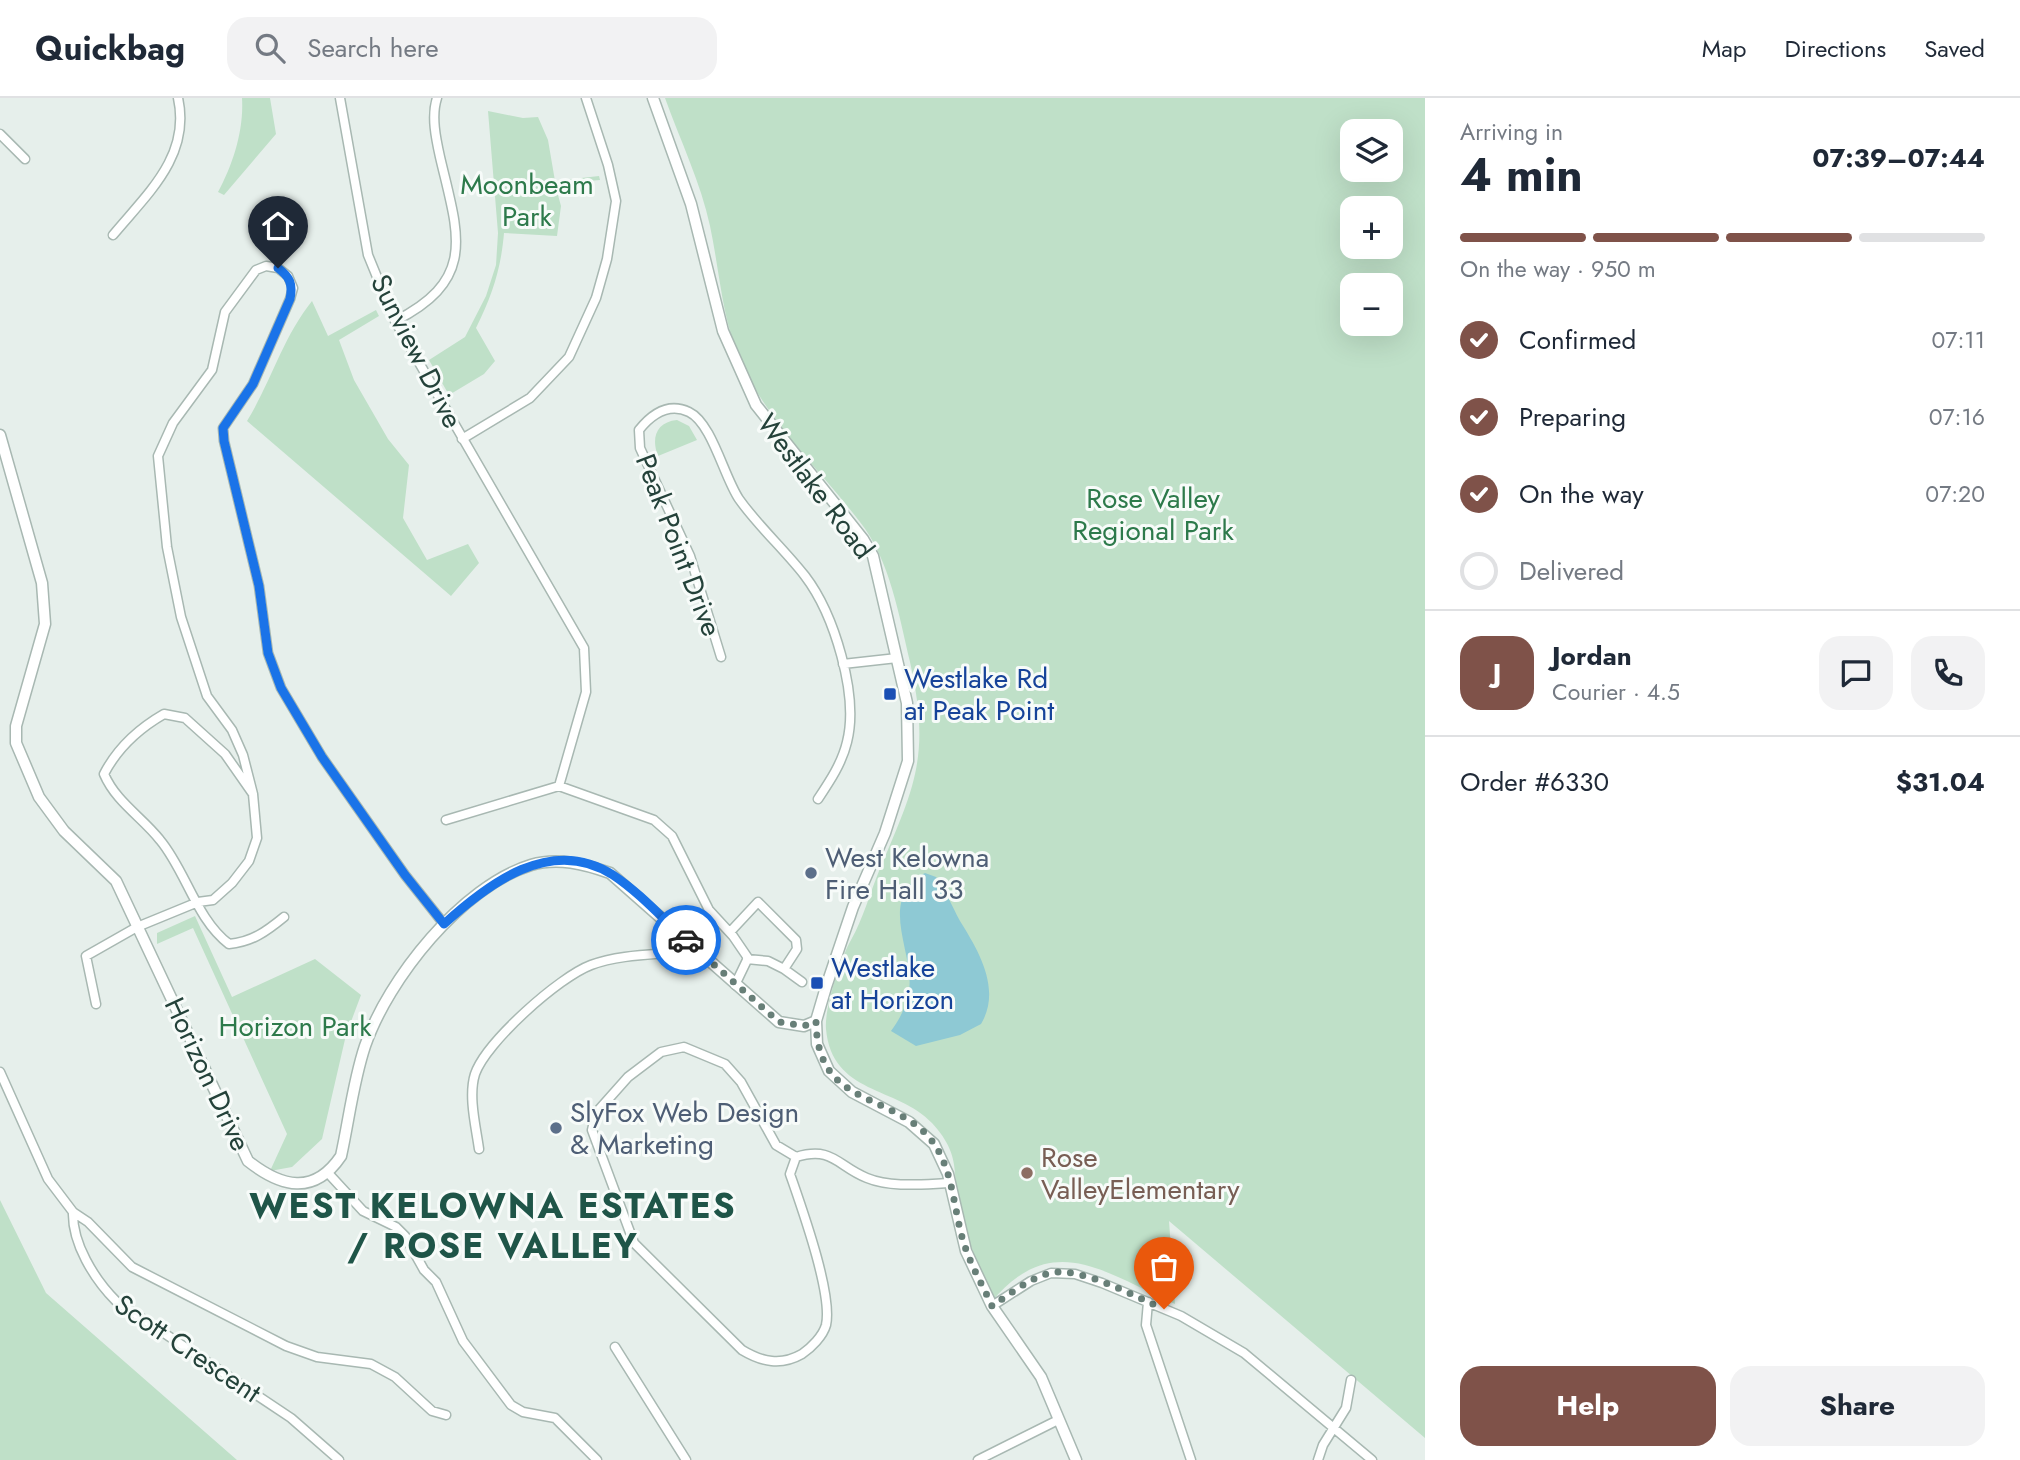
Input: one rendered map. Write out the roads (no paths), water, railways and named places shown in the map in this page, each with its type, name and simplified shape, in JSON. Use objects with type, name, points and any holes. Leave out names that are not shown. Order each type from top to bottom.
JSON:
[{"type":"street","points":[[113,235],[171,162],[179,145],[181,127],[178,98]]},
{"type":"street","name":"Sunview Drive","points":[[340,98],[368,255],[395,321],[584,648],[586,692],[559,786]]},
{"type":"street","points":[[395,321],[435,297],[453,269],[456,248],[436,139],[437,98]]},
{"type":"street","name":"Sunview Drive","points":[[463,439],[530,398],[569,357],[596,298],[607,259],[616,201],[608,165],[586,98]]},
{"type":"street","name":"Westlake Road","points":[[653,98],[691,204],[723,331],[755,405],[863,539],[873,556],[907,703],[908,761],[885,833],[853,907],[816,1021],[817,1044],[829,1071],[852,1092],[924,1132],[934,1144],[950,1183],[966,1251],[992,1306],[1041,1377],[1076,1460]]},
{"type":"street","points":[[0,134],[25,159]]},
{"type":"street","points":[[96,1004],[86,956],[137,927],[198,902],[213,900],[232,883],[249,861],[257,838],[254,793],[243,755],[232,730],[207,696],[181,618],[167,547],[158,456],[173,423],[212,370],[225,312],[256,270],[266,266],[278,268],[288,276],[293,288],[253,384],[223,428],[259,586],[268,653],[295,717],[405,875],[444,924]]},
{"type":"street","name":"Peak Point Drive","points":[[722,657],[690,556],[640,448],[639,430],[651,416],[671,408],[690,412],[702,424],[738,497],[806,578],[827,616],[843,664],[851,702],[848,742],[835,774],[818,799]]},
{"type":"street","name":"Horizon Drive","points":[[0,435],[42,583],[45,607],[45,624],[16,726],[16,743],[39,797],[64,831],[116,881],[248,1161],[282,1183],[301,1184],[328,1173]]},
{"type":"street","points":[[843,664],[897,658]]},
{"type":"street","points":[[254,793],[225,754],[185,718],[164,714],[133,735],[114,754],[104,774],[111,789],[160,839],[217,935],[229,944],[244,943],[284,917]]},
{"type":"street","points":[[446,820],[559,786],[638,813],[665,828],[678,846],[709,910],[730,932],[747,959]]},
{"type":"street","points":[[597,1460],[555,1418],[523,1412],[511,1405],[463,1340],[436,1282],[424,1270],[405,1236],[396,1227],[363,1211],[328,1173],[341,1156],[356,1078],[378,1016],[394,988],[444,924],[498,879],[533,865],[561,861],[587,865],[610,873],[779,1022],[804,1026],[816,1021]]},
{"type":"street","points":[[730,932],[758,902],[796,940],[797,949],[784,969]]},
{"type":"street","points":[[479,1149],[474,1103],[475,1074],[487,1054],[541,997],[565,978],[590,965],[614,959],[697,950]]},
{"type":"street","points":[[735,985],[747,959]]},
{"type":"street","points":[[747,959],[768,961],[802,982]]},
{"type":"street","points":[[796,1157],[790,1174],[808,1223],[825,1293],[826,1326],[811,1348],[788,1362],[759,1360],[742,1350],[634,1242],[592,1130],[596,1113],[628,1077],[661,1052],[684,1047],[725,1064],[741,1082],[776,1145],[796,1157],[814,1152],[835,1157],[867,1178],[907,1184],[950,1183]]},
{"type":"street","points":[[0,1072],[48,1179],[73,1212],[88,1222],[132,1267],[286,1346],[317,1357],[371,1364],[395,1377],[432,1411],[446,1415]]},
{"type":"street","name":"Scott Crescent","points":[[73,1212],[73,1230],[104,1289],[116,1301],[291,1418],[339,1460]]},
{"type":"street","points":[[992,1306],[1031,1281],[1051,1273],[1075,1274],[1147,1302],[1181,1317],[1244,1353],[1372,1460]]},
{"type":"street","points":[[1147,1302],[1146,1325],[1191,1460]]},
{"type":"street","points":[[615,1347],[686,1460]]},
{"type":"street","points":[[1318,1460],[1323,1445],[1346,1408],[1351,1380]]},
{"type":"street","points":[[978,1460],[1058,1420]]},
{"type":"water","points":[[925,873],[936,877],[974,944],[985,970],[989,997],[981,1024],[960,1035],[916,1046],[891,1031],[902,1012],[909,991],[900,912],[903,897],[910,884]]},
{"type":"place","name":"Westlake Rd at Peak Point","points":[[890,694]]},
{"type":"place","name":"West Kelowna Fire Hall 33","points":[[811,873]]},
{"type":"place","name":"Westlake at Horizon","points":[[817,983]]},
{"type":"place","name":"SlyFox Web Design & Marketing","points":[[556,1128]]},
{"type":"place","name":"Rose ValleyElementary","points":[[1027,1173]]},
{"type":"district","name":"WEST KELOWNA ESTATES / ROSE VALLEY","points":[[493,1226]]},
{"type":"park label","name":"Moonbeam Park","points":[[527,200]]},
{"type":"park label","name":"Rose Valley Regional Park","points":[[1153,514]]},
{"type":"park label","name":"Horizon Park","points":[[295,1026]]}]
